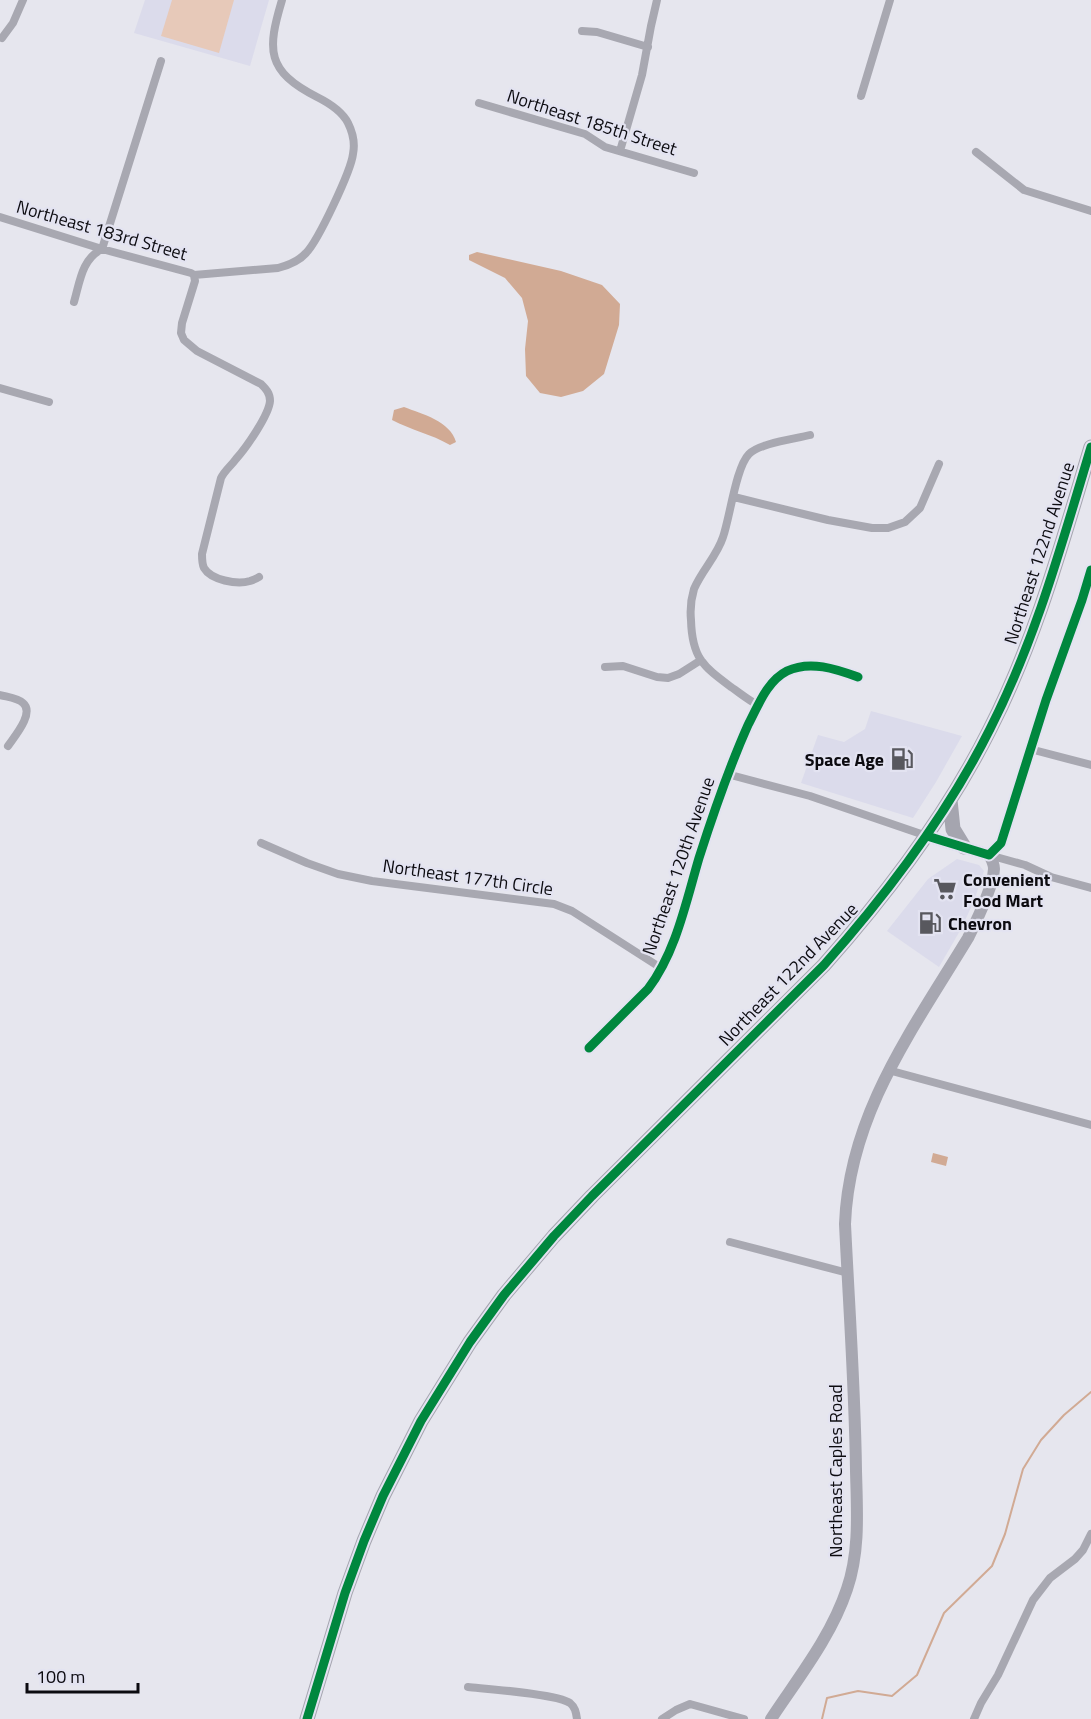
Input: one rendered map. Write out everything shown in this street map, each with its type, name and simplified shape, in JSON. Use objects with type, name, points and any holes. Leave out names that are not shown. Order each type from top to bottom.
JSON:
[{"type":"highway","name":"Northeast 122nd Avenue","points":[[307,1719],[345,1593],[383,1496],[421,1421],[470,1342],[504,1295],[554,1236],[824,965],[858,926],[927,836],[950,800],[992,726],[1027,645],[1047,592],[1091,447]]},
{"type":"highway","points":[[950,800],[953,829],[964,846]]},
{"type":"main road","points":[[848,1273],[846,1205],[850,1179],[868,1120],[888,1070],[908,1034],[955,961],[977,920],[994,872],[993,862],[989,855],[927,836]]},
{"type":"main road","name":"Northeast Caples Road","points":[[771,1719],[830,1629],[847,1590],[854,1560],[856,1456],[848,1273]]},
{"type":"street","points":[[2,38],[13,23],[22,0]]},
{"type":"street","points":[[258,577],[250,581],[232,581],[211,575],[204,567],[202,554],[221,478],[254,434],[267,411],[270,401],[268,392],[261,384],[196,351],[184,340],[181,333],[195,281],[194,276],[278,268],[299,259],[313,244],[353,155],[353,135],[345,119],[330,104],[296,84],[278,65],[272,43],[274,26],[282,0]]},
{"type":"street","points":[[620,151],[642,75],[657,0]]},
{"type":"street","points":[[861,96],[890,0]]},
{"type":"street","points":[[582,31],[597,32],[648,47]]},
{"type":"street","points":[[74,302],[85,263],[102,249],[161,62]]},
{"type":"street","name":"Northeast 185th Street","points":[[479,103],[585,134],[605,147],[694,173]]},
{"type":"street","points":[[976,152],[1024,190],[1091,211]]},
{"type":"street","name":"Northeast 183rd Street","points":[[0,218],[194,276]]},
{"type":"street","points":[[0,388],[49,402]]},
{"type":"street","points":[[758,705],[710,671],[701,660],[692,642],[692,599],[699,579],[721,545],[741,470],[748,455],[763,447],[810,435]]},
{"type":"street","points":[[734,497],[856,526],[888,528],[904,522],[920,508],[939,464]]},
{"type":"street","points":[[989,855],[997,848],[1003,837],[1046,700],[1091,570]]},
{"type":"street","points":[[605,668],[624,666],[657,677],[668,678],[701,660]]},
{"type":"street","name":"Northeast 120th Avenue","points":[[589,1048],[648,989],[661,968],[677,932],[717,799],[767,689],[780,675],[796,667],[820,666],[858,677]]},
{"type":"street","points":[[0,695],[22,701],[27,712],[26,719],[8,746]]},
{"type":"street","points":[[1030,749],[1091,765]]},
{"type":"street","points":[[727,774],[810,796],[927,836]]},
{"type":"street","name":"Northeast 177th Circle","points":[[261,843],[338,874],[372,881],[554,904],[572,911],[661,968]]},
{"type":"street","points":[[989,855],[1091,888]]},
{"type":"street","points":[[888,1070],[1091,1125]]},
{"type":"street","points":[[730,1242],[848,1273]]},
{"type":"street","points":[[974,1719],[998,1675],[1033,1600],[1050,1578],[1083,1550],[1091,1534]]},
{"type":"street","points":[[468,1687],[558,1698],[572,1704],[577,1719]]},
{"type":"street","points":[[662,1719],[690,1704],[744,1719]]},
{"type":"shaded area","points":[[145,0],[269,0],[250,66],[134,33]]},
{"type":"shaded area","points":[[172,0],[234,0],[219,53],[161,36]]},
{"type":"shaded area","points":[[477,252],[561,271],[602,285],[620,304],[619,325],[604,374],[583,391],[561,397],[540,393],[526,376],[525,349],[528,321],[522,298],[505,278],[469,260],[469,255]]},
{"type":"shaded area","points":[[404,407],[442,424],[453,435],[456,442],[450,445],[392,420],[394,410]]},
{"type":"shaded area","points":[[871,711],[962,736],[913,818],[801,783],[818,735],[844,742],[865,729]]},
{"type":"shaded area","points":[[957,859],[979,865],[984,871],[961,929],[939,967],[887,931],[928,879]]},
{"type":"shaded area","points":[[933,1153],[948,1157],[946,1166],[931,1162]]},
{"type":"waterway","points":[[822,1719],[827,1698],[858,1691],[892,1696],[917,1675],[944,1613],[992,1566],[1005,1534],[1023,1469],[1041,1440],[1064,1415],[1091,1392]]},
{"type":"cycle path","points":[[307,1719],[345,1593],[383,1496],[421,1421],[470,1342],[504,1295],[554,1236],[824,965],[871,910],[915,852],[955,792],[990,729],[1035,626],[1091,447]]},
{"type":"cycle path","points":[[927,836],[989,855],[1001,843],[1046,700],[1091,570]]},
{"type":"cycle path","points":[[589,1048],[648,989],[666,959],[679,926],[699,858],[728,774],[748,725],[769,687],[780,675],[805,666],[832,669],[858,677]]},
{"type":"place","name":"Space Age","points":[[902,759]]},
{"type":"place","name":"Convenient Food Mart","points":[[945,889]]},
{"type":"place","name":"Chevron","points":[[930,923]]}]
